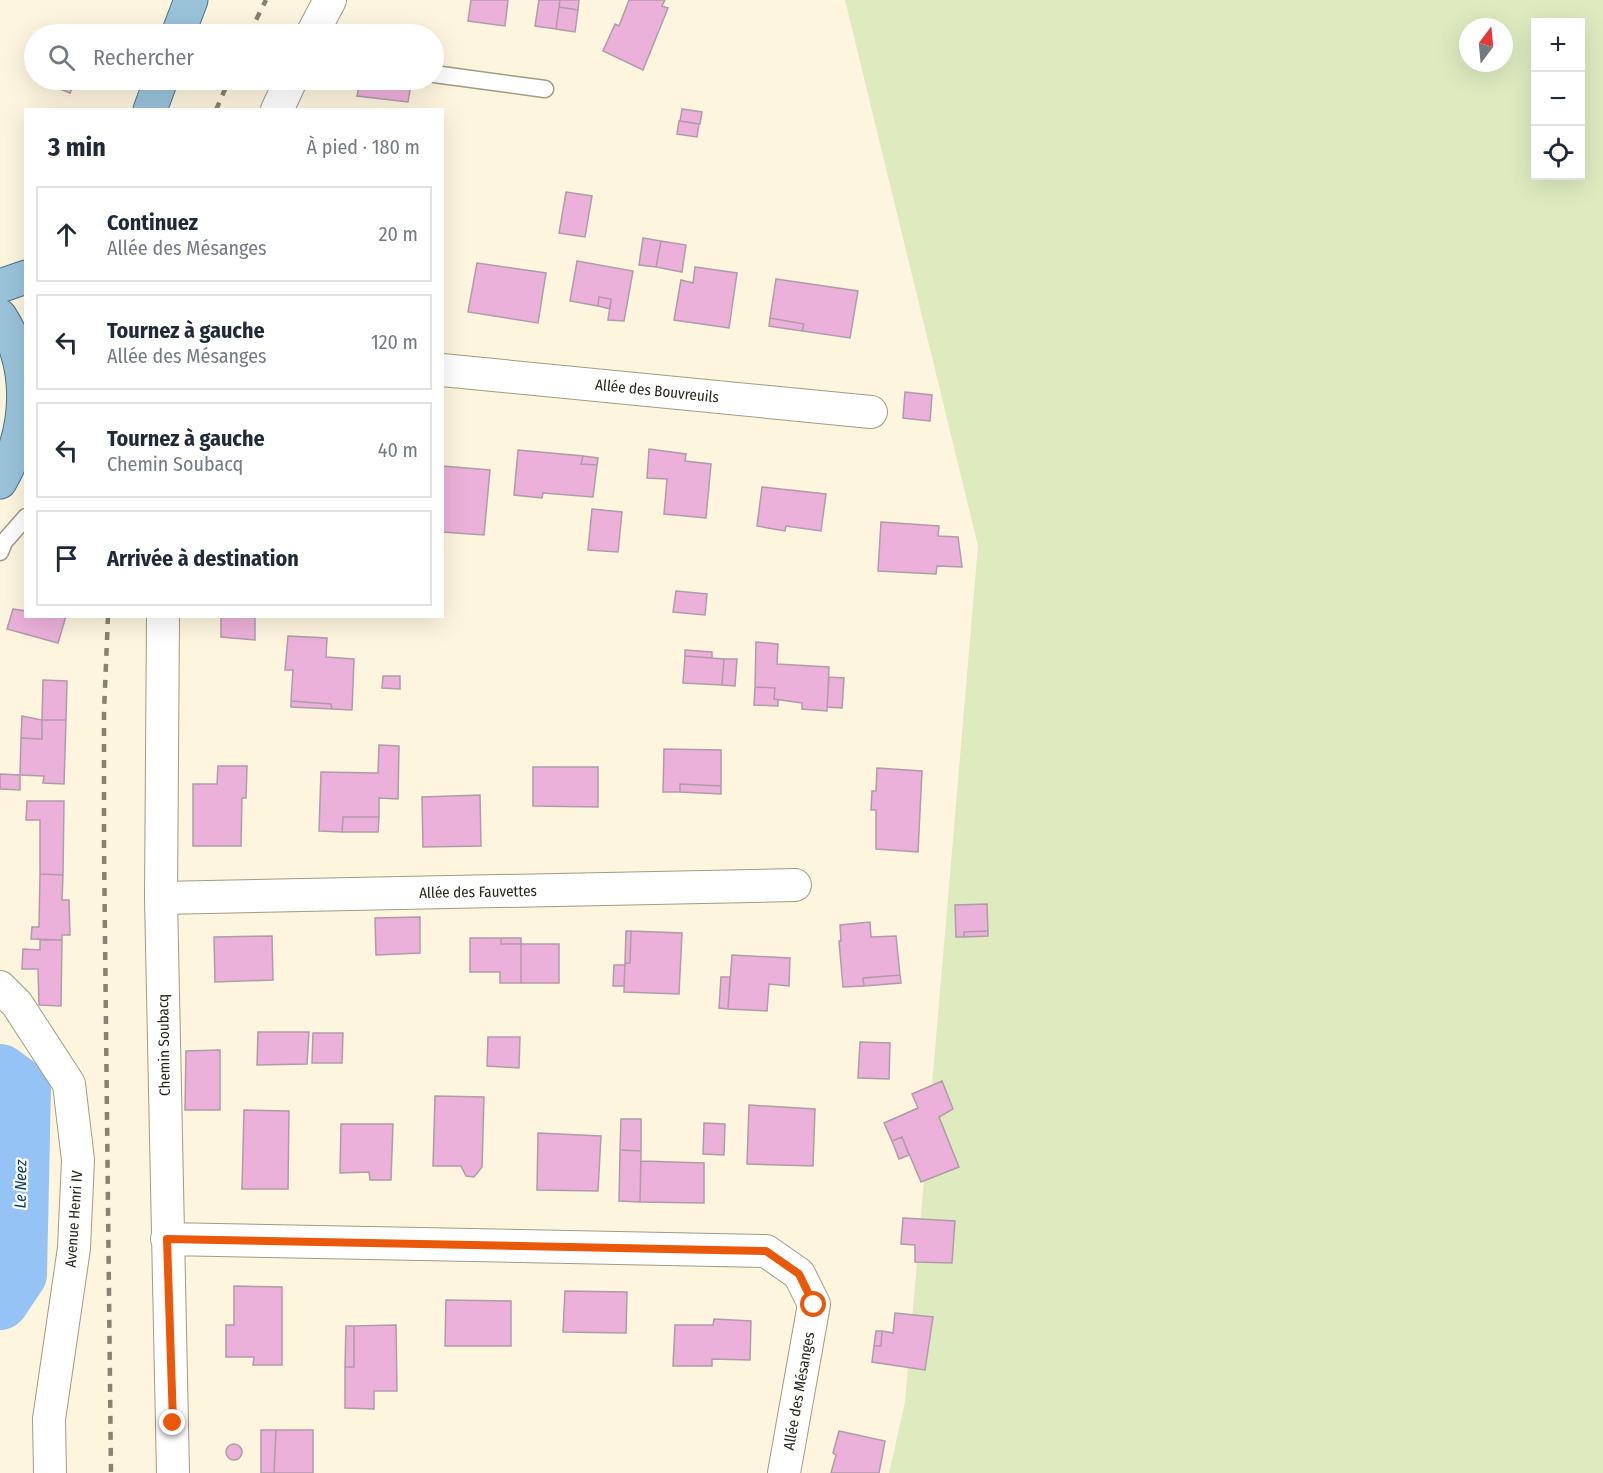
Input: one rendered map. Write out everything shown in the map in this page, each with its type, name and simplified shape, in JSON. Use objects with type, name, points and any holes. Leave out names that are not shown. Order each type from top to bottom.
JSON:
[{"type":"main road","points":[[182,24],[191,0]]},
{"type":"main road","points":[[151,108],[157,90]]},
{"type":"main road","points":[[0,286],[24,277]]},
{"type":"main road","points":[[0,316],[18,350],[24,371]]},
{"type":"main road","points":[[0,482],[23,433],[24,405]]},
{"type":"street","points":[[317,24],[330,0]]},
{"type":"street","points":[[278,108],[286,90]]},
{"type":"street","name":"Allée des Bouvreuils","points":[[444,370],[871,412]]},
{"type":"street","name":"Chemin Soubacq","points":[[163,618],[161,898],[173,1473]]},
{"type":"street","name":"Allée des Fauvettes","points":[[161,898],[795,885]]},
{"type":"street","name":"Avenue Henri IV","points":[[0,987],[17,1004],[69,1084],[78,1160],[74,1248],[49,1419],[50,1473]]},
{"type":"street","name":"Allée des Mésanges","points":[[167,1239],[766,1251],[799,1274],[814,1305],[780,1471]]},
{"type":"lane","points":[[444,75],[545,89]]},
{"type":"lane","points":[[0,552],[4,542],[24,520]]},
{"type":"green space","points":[[845,0],[1603,0],[1603,1473],[889,1473],[905,1402],[978,546]]},
{"type":"building","points":[[471,0],[508,0],[505,26],[468,21]]},
{"type":"building","points":[[539,0],[560,0],[556,29],[535,26]]},
{"type":"building","points":[[560,0],[579,0],[578,10],[559,7]]},
{"type":"building","points":[[629,0],[665,0],[662,6],[668,8],[643,70],[603,51],[615,24],[619,26]]},
{"type":"building","points":[[559,7],[578,10],[575,32],[556,29]]},
{"type":"building","points":[[358,90],[410,90],[408,102],[357,96]]},
{"type":"building","points":[[682,109],[702,112],[700,124],[680,121]]},
{"type":"building","points":[[679,121],[699,124],[697,137],[677,134]]},
{"type":"building","points":[[566,192],[592,196],[585,237],[559,233]]},
{"type":"building","points":[[643,238],[661,241],[656,267],[639,265]]},
{"type":"building","points":[[661,241],[686,245],[682,272],[656,267]]},
{"type":"building","points":[[577,261],[633,271],[624,321],[608,320],[611,299],[599,297],[598,306],[570,301]]},
{"type":"building","points":[[477,263],[546,273],[538,323],[468,312]]},
{"type":"building","points":[[695,267],[737,273],[729,328],[674,320],[681,280],[693,283]]},
{"type":"building","points":[[776,279],[858,291],[850,338],[802,331],[804,324],[770,318]]},
{"type":"building","points":[[599,297],[611,299],[610,309],[598,306]]},
{"type":"building","points":[[770,318],[804,324],[802,331],[769,326]]},
{"type":"building","points":[[905,392],[932,395],[930,421],[903,418]]},
{"type":"building","points":[[649,449],[686,454],[685,461],[711,464],[706,518],[664,514],[667,479],[647,478]]},
{"type":"building","points":[[518,450],[583,456],[581,464],[597,465],[593,497],[543,493],[542,498],[514,495]]},
{"type":"building","points":[[583,456],[598,458],[597,465],[581,464]]},
{"type":"building","points":[[444,466],[490,470],[484,535],[444,532]]},
{"type":"building","points":[[762,487],[826,494],[821,531],[786,526],[785,531],[757,526]]},
{"type":"building","points":[[592,509],[622,512],[618,552],[588,550]]},
{"type":"building","points":[[881,522],[939,526],[938,536],[958,537],[962,567],[937,566],[936,574],[878,571]]},
{"type":"building","points":[[676,591],[707,594],[705,615],[673,612]]},
{"type":"building","points":[[13,609],[24,611],[24,618],[65,618],[58,643],[7,629]]},
{"type":"building","points":[[221,618],[255,618],[255,640],[221,637]]},
{"type":"building","points":[[288,636],[327,638],[326,657],[354,659],[352,710],[332,709],[331,704],[291,701],[293,670],[285,670]]},
{"type":"building","points":[[756,642],[778,644],[777,664],[829,667],[827,711],[802,709],[802,703],[774,699],[775,688],[755,687]]},
{"type":"building","points":[[685,650],[712,652],[712,658],[685,656]]},
{"type":"building","points":[[685,656],[724,659],[722,685],[683,683]]},
{"type":"building","points":[[724,659],[737,659],[735,686],[722,685]]},
{"type":"building","points":[[383,676],[400,676],[400,689],[382,688]]},
{"type":"building","points":[[829,677],[844,678],[842,708],[827,707]]},
{"type":"building","points":[[43,680],[67,681],[66,720],[42,720]]},
{"type":"building","points":[[755,687],[775,688],[774,699],[778,700],[778,706],[754,705]]},
{"type":"building","points":[[291,701],[331,704],[332,709],[291,707]]},
{"type":"building","points":[[22,716],[42,720],[42,739],[21,738]]},
{"type":"building","points":[[42,720],[66,720],[64,784],[43,783],[44,776],[20,775],[21,738],[42,739]]},
{"type":"building","points":[[379,745],[399,746],[398,799],[379,798],[379,817],[343,817],[342,832],[319,831],[321,772],[378,773]]},
{"type":"building","points":[[664,749],[721,750],[721,786],[680,784],[680,792],[663,792]]},
{"type":"building","points":[[218,766],[247,766],[246,798],[242,798],[241,846],[193,846],[193,784],[217,784]]},
{"type":"building","points":[[533,767],[598,767],[598,807],[533,806]]},
{"type":"building","points":[[877,768],[922,771],[918,852],[876,849],[876,810],[871,810],[872,791],[876,791]]},
{"type":"building","points":[[0,774],[20,775],[20,790],[0,789]]},
{"type":"building","points":[[680,784],[721,786],[721,794],[680,792]]},
{"type":"building","points":[[480,795],[481,846],[423,847],[422,797]]},
{"type":"building","points":[[27,801],[64,801],[63,875],[40,874],[40,820],[26,820]]},
{"type":"building","points":[[343,817],[379,817],[378,832],[342,832]]},
{"type":"building","points":[[40,874],[63,875],[62,900],[69,900],[70,935],[62,935],[62,940],[31,939],[32,927],[39,927]]},
{"type":"building","points":[[987,904],[988,931],[964,932],[964,937],[956,937],[955,905]]},
{"type":"building","points":[[420,917],[420,953],[376,955],[375,918]]},
{"type":"building","points":[[870,922],[871,937],[896,936],[900,975],[863,978],[864,986],[843,987],[840,925]]},
{"type":"building","points":[[626,931],[631,931],[630,963],[625,963]]},
{"type":"building","points":[[631,931],[682,933],[679,994],[624,992],[625,963],[630,963]]},
{"type":"building","points":[[988,931],[988,936],[964,937],[964,932]]},
{"type":"building","points":[[272,936],[273,980],[215,982],[214,937]]},
{"type":"building","points":[[470,938],[501,938],[501,944],[521,944],[521,983],[500,983],[500,972],[470,972]]},
{"type":"building","points":[[501,938],[521,938],[521,944],[501,944]]},
{"type":"building","points":[[40,940],[62,940],[61,1006],[39,1005],[38,969],[22,969],[23,949],[40,950]]},
{"type":"building","points":[[521,944],[559,944],[559,983],[521,983]]},
{"type":"building","points":[[732,955],[790,958],[789,986],[769,984],[767,1011],[728,1009]]},
{"type":"building","points":[[614,965],[625,965],[624,986],[613,986]]},
{"type":"building","points":[[900,975],[901,983],[864,986],[863,978]]},
{"type":"building","points":[[721,977],[730,977],[728,1009],[719,1008]]},
{"type":"building","points":[[258,1032],[309,1032],[307,1064],[257,1065]]},
{"type":"building","points":[[313,1033],[343,1033],[342,1063],[312,1063]]},
{"type":"building","points":[[488,1037],[520,1037],[519,1068],[487,1066]]},
{"type":"building","points":[[860,1042],[890,1043],[889,1079],[858,1078]]},
{"type":"building","points":[[220,1050],[220,1110],[185,1110],[186,1051]]},
{"type":"building","points":[[942,1081],[953,1109],[939,1117],[959,1167],[921,1182],[902,1137],[892,1141],[884,1123],[918,1108],[912,1094]]},
{"type":"building","points":[[435,1096],[484,1097],[482,1167],[474,1177],[466,1176],[461,1166],[433,1166]]},
{"type":"building","points":[[749,1105],[815,1109],[813,1166],[747,1164]]},
{"type":"building","points":[[244,1110],[289,1111],[288,1189],[242,1189]]},
{"type":"building","points":[[621,1119],[641,1119],[641,1151],[620,1150]]},
{"type":"building","points":[[704,1123],[725,1124],[724,1155],[703,1154]]},
{"type":"building","points":[[341,1124],[393,1124],[391,1180],[370,1180],[369,1172],[340,1173]]},
{"type":"building","points":[[538,1133],[601,1136],[598,1191],[537,1190]]},
{"type":"building","points":[[902,1137],[909,1155],[899,1159],[892,1141]]},
{"type":"building","points":[[620,1150],[641,1151],[640,1202],[619,1201]]},
{"type":"building","points":[[641,1161],[704,1163],[704,1203],[640,1202]]},
{"type":"building","points":[[903,1218],[955,1221],[952,1263],[915,1262],[915,1245],[901,1244]]},
{"type":"building","points":[[234,1286],[282,1287],[282,1365],[253,1365],[254,1357],[226,1357],[226,1325],[234,1325]]},
{"type":"building","points":[[565,1291],[627,1292],[626,1333],[563,1332]]},
{"type":"building","points":[[446,1300],[511,1301],[511,1346],[445,1346]]},
{"type":"building","points":[[895,1313],[933,1317],[925,1370],[872,1362],[874,1346],[881,1346],[882,1331],[893,1333]]},
{"type":"building","points":[[714,1319],[751,1321],[750,1360],[712,1359],[712,1366],[673,1366],[675,1325],[713,1325]]},
{"type":"building","points":[[396,1325],[397,1391],[374,1391],[374,1409],[345,1408],[345,1367],[354,1367],[354,1326]]},
{"type":"building","points":[[346,1326],[354,1326],[354,1367],[345,1367]]},
{"type":"building","points":[[876,1331],[882,1331],[881,1346],[874,1346]]},
{"type":"building","points":[[261,1430],[276,1430],[274,1473],[261,1473]]},
{"type":"building","points":[[276,1430],[313,1430],[313,1473],[274,1473]]},
{"type":"building","points":[[839,1431],[885,1441],[879,1473],[831,1473]]},
{"type":"building","points":[[231,1444],[237,1444],[242,1452],[240,1458],[231,1460],[226,1455],[226,1449]]},
{"type":"waterway","name":"Le Neez","points":[[0,1073],[22,1089],[18,1274],[0,1301]]},
{"type":"railway","points":[[254,24],[266,0]]},
{"type":"railway","points":[[217,108],[225,90]]},
{"type":"railway","points":[[108,618],[104,712],[104,847],[111,1473]]},
{"type":"route","points":[[173,1423],[167,1239],[766,1251],[799,1274],[814,1305]]}]
